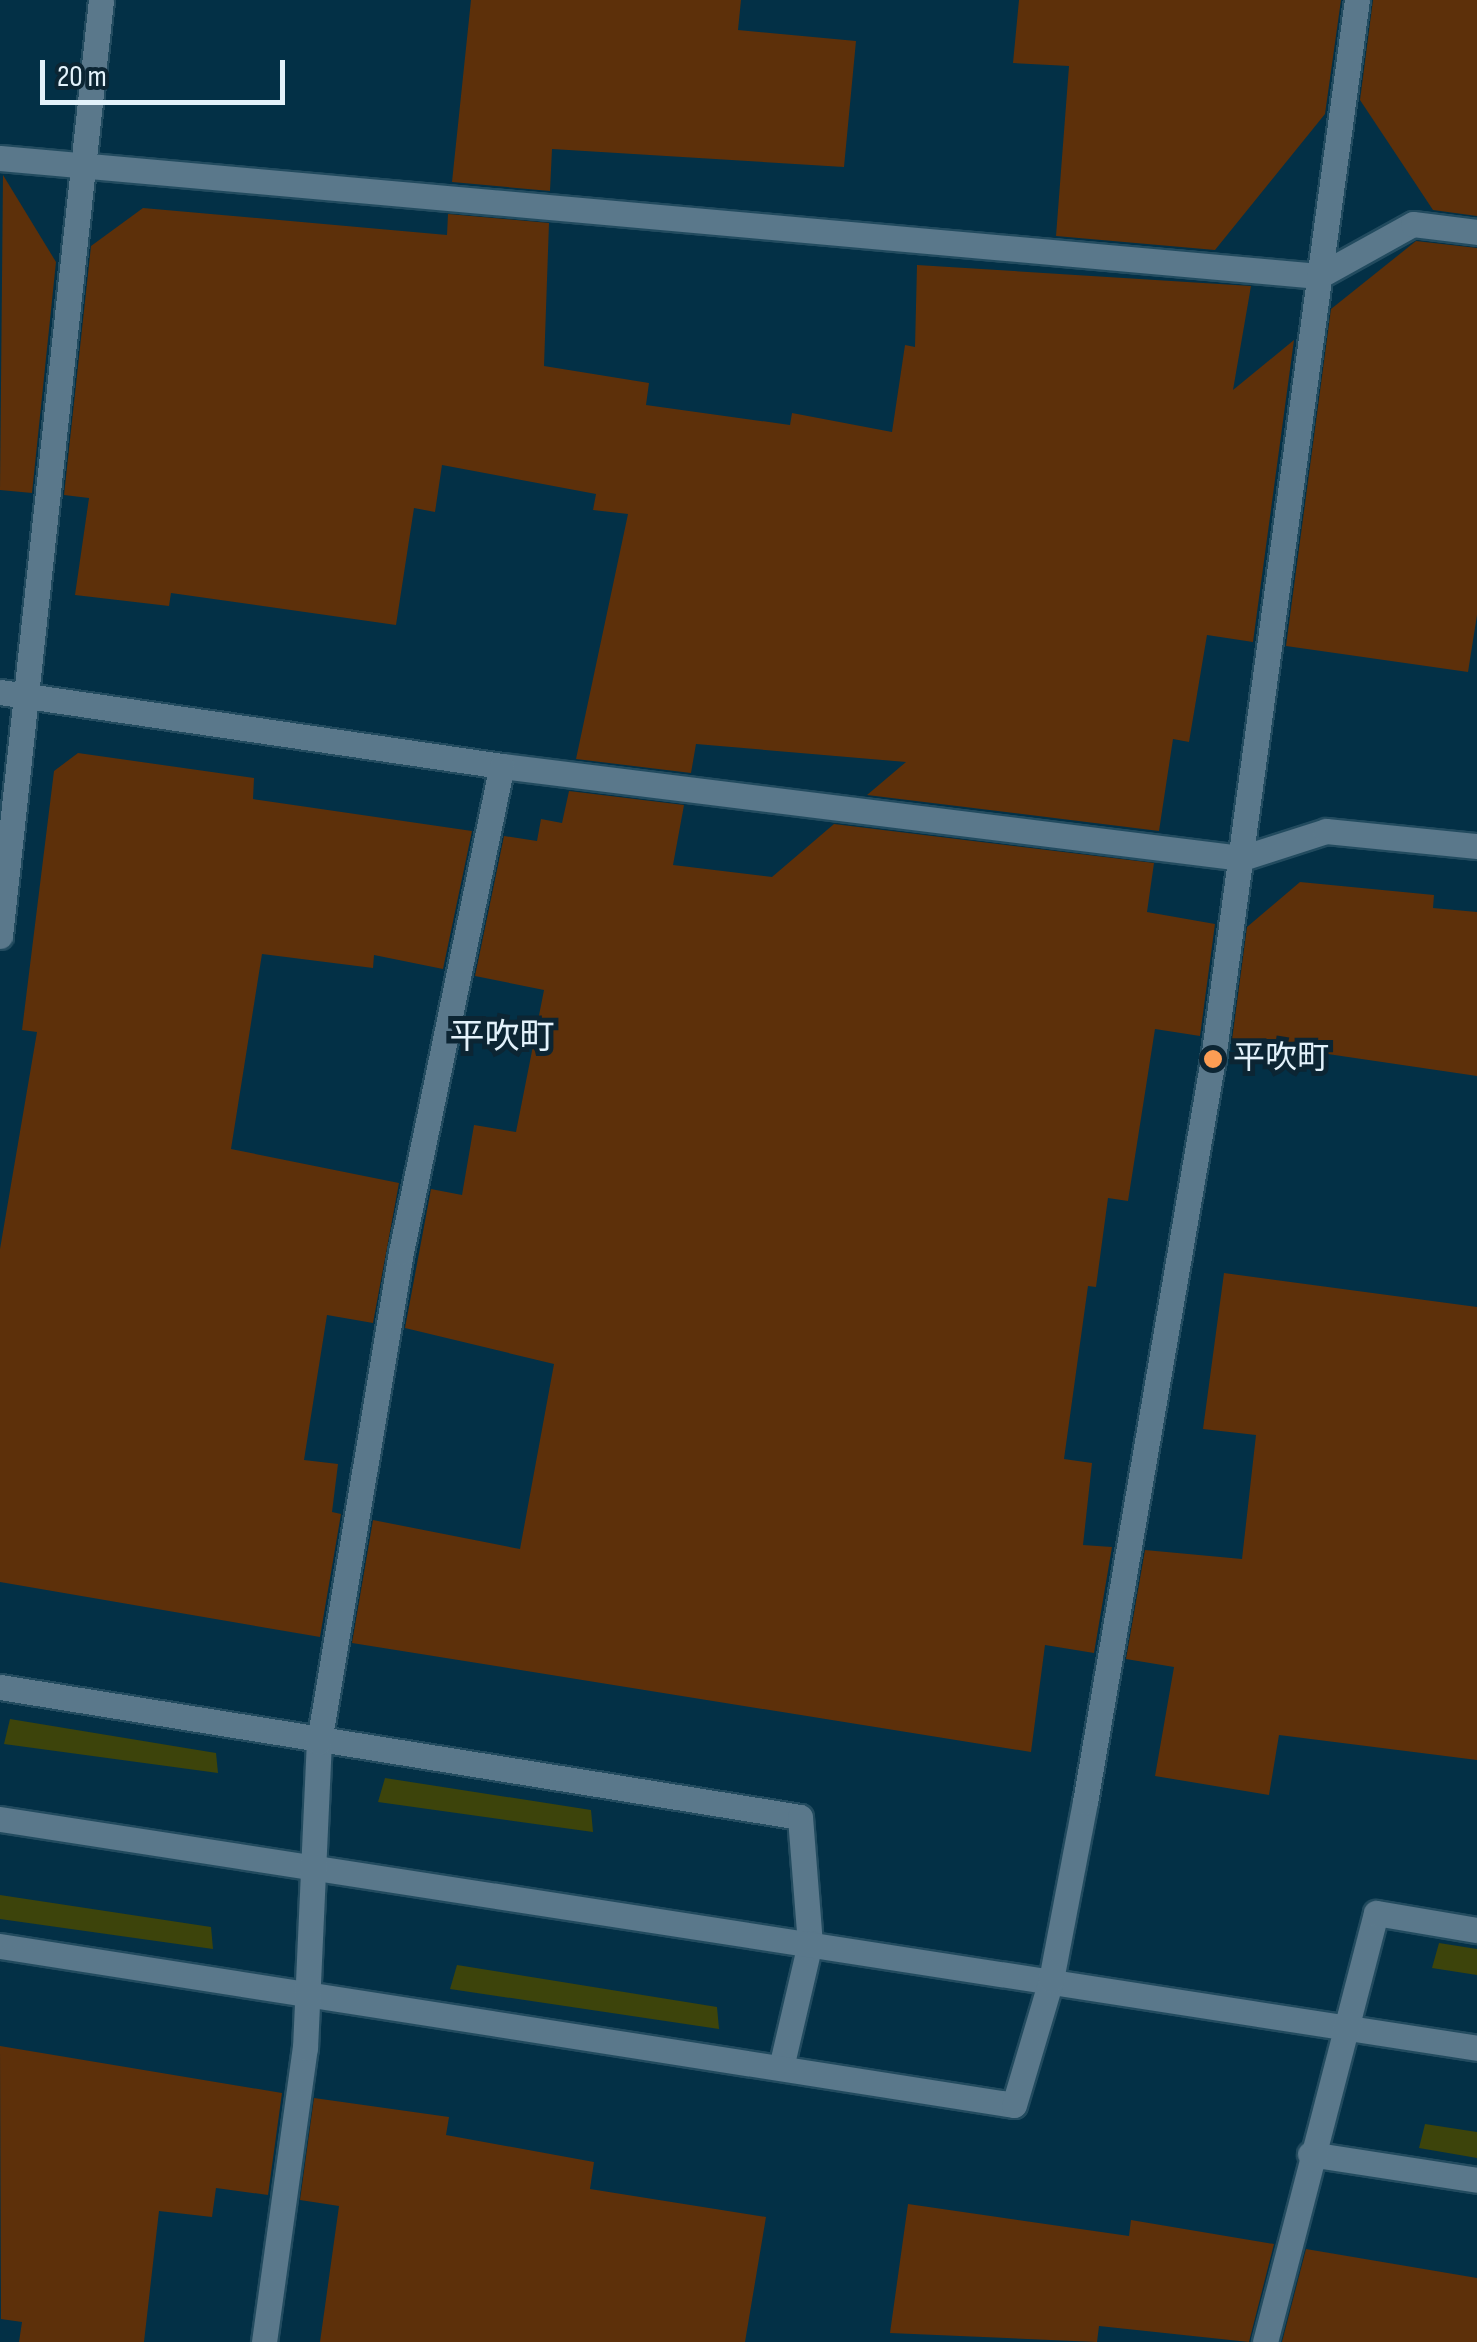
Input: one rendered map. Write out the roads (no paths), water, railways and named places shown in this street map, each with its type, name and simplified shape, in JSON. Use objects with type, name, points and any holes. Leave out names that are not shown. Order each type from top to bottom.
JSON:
[{"type":"street","points":[[0,936],[101,0]]},
{"type":"street","points":[[0,1946],[1014,2105],[1052,1980],[1242,858],[1357,0]]},
{"type":"street","points":[[0,158],[1319,276],[1413,224],[1477,232]]},
{"type":"street","points":[[0,692],[502,766],[1242,858],[1326,831],[1477,846]]},
{"type":"street","points":[[264,2342],[307,1995],[319,1742],[401,1252],[502,766]]},
{"type":"street","points":[[0,1687],[319,1742],[800,1817],[810,1943],[782,2068]]},
{"type":"street","points":[[0,1818],[1477,2048]]},
{"type":"street","points":[[1264,2342],[1342,2027],[1376,1913],[1477,1930]]},
{"type":"street","points":[[1310,2154],[1477,2180]]},
{"type":"place","name":"平吹町","points":[[1213,1059]]},
{"type":"district","name":"平吹町","points":[[502,1038]]}]
